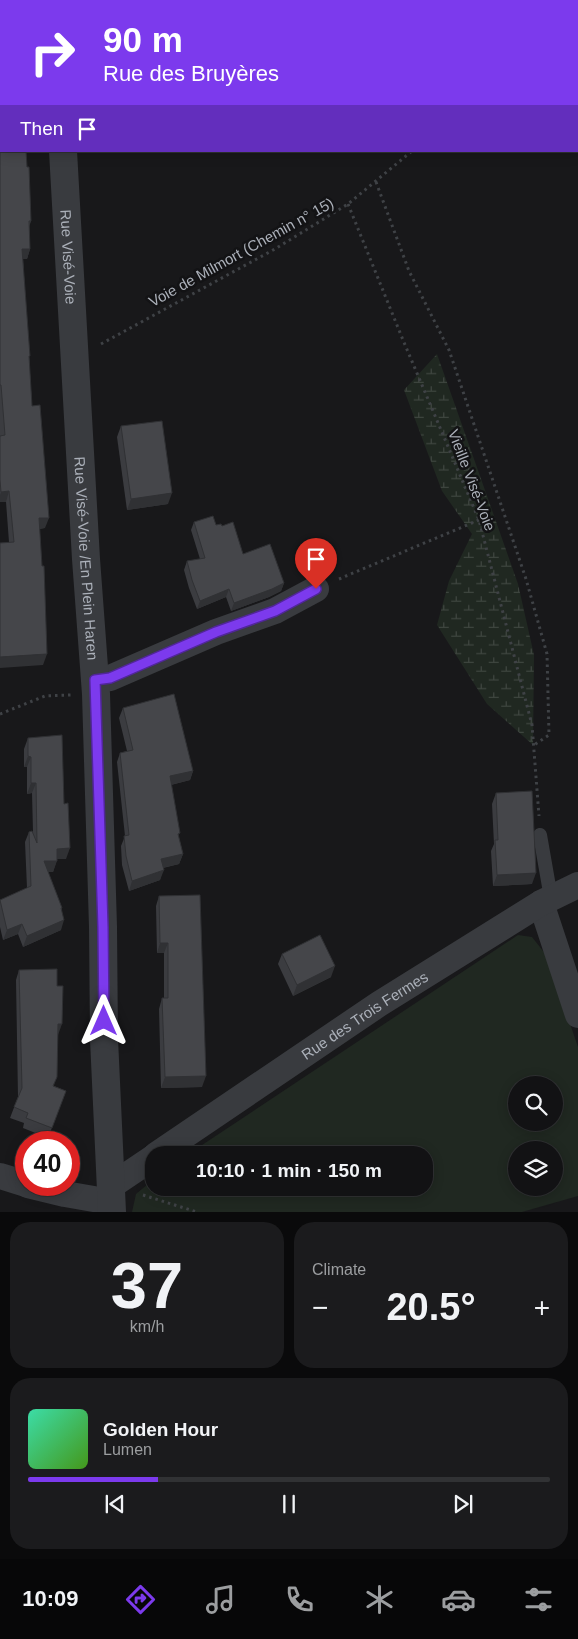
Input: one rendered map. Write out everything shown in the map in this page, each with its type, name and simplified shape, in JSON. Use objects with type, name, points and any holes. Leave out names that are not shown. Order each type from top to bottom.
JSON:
[{"type":"street","name":"Rue Visé-Voie","points":[[63,152],[75,364]]},
{"type":"street","name":"Rue Visé-Voie /En Plein Haren","points":[[75,364],[95,687],[103,927],[104,1039],[111,1200]]},
{"type":"street","points":[[95,687],[110,678],[216,632],[275,611],[316,589]]},
{"type":"street","name":"Rue des Trois Fermes","points":[[170,1146],[379,1004],[546,901],[578,885]]},
{"type":"street","points":[[546,901],[578,1015]]},
{"type":"street","name":"Rue des Trois Fermes","points":[[111,1200],[145,1166]]},
{"type":"street","points":[[0,1176],[15,1181]]},
{"type":"street","points":[[80,1196],[111,1200]]},
{"type":"lane","points":[[540,835],[546,901]]},
{"type":"path","name":"Voie de Milmort (Chemin n° 15)","points":[[75,364],[95,347],[275,249],[348,204],[411,152]]},
{"type":"path","points":[[376,182],[409,271],[449,350],[526,578],[546,654],[549,735],[534,745]]},
{"type":"path","name":"Vieille Visé-Voie","points":[[348,204],[479,520],[532,725],[540,835]]},
{"type":"path","points":[[316,589],[479,520]]},
{"type":"path","points":[[0,714],[45,696],[95,687]]},
{"type":"path","points":[[111,1200],[197,1212]]},
{"type":"green space","points":[[437,354],[518,584],[534,655],[533,745],[487,704],[437,625],[449,581],[472,534],[442,491],[404,390]]},
{"type":"green space","points":[[518,935],[532,937],[547,956],[578,1047],[578,1196],[522,1212],[132,1212],[136,1194],[145,1186],[145,1196],[433,1196],[433,1146],[201,1146]]},
{"type":"building","points":[[0,152],[26,152],[27,167],[29,167],[30,249],[22,249],[32,406],[40,405],[49,518],[39,518],[42,566],[44,566],[47,654],[0,657],[0,543],[14,542],[9,491],[1,492],[0,436],[5,435],[0,385]]},
{"type":"building","points":[[162,421],[172,493],[131,499],[121,426]]},
{"type":"building","points":[[213,516],[216,525],[221,524],[222,526],[233,522],[243,554],[270,544],[284,583],[234,603],[229,589],[200,601],[187,561],[205,558],[194,522]]},
{"type":"building","points":[[174,694],[193,771],[170,776],[180,833],[178,834],[183,854],[161,859],[164,870],[132,881],[126,856],[124,836],[129,835],[120,753],[133,750],[123,708]]},
{"type":"building","points":[[62,735],[64,804],[68,803],[70,848],[57,849],[57,861],[44,861],[62,908],[64,920],[27,936],[22,924],[7,930],[0,900],[31,886],[29,832],[32,831],[37,843],[36,783],[31,783],[31,757],[28,756],[28,738]]},
{"type":"building","points":[[532,791],[536,873],[497,875],[495,840],[498,840],[496,793]]},
{"type":"building","points":[[200,895],[206,1076],[165,1077],[162,998],[168,998],[168,943],[160,943],[159,896]]},
{"type":"building","points":[[320,935],[335,966],[297,985],[282,954]]},
{"type":"building","points":[[57,969],[57,986],[63,986],[62,1024],[58,1024],[57,1077],[53,1086],[66,1091],[52,1128],[26,1118],[28,1113],[14,1107],[22,1088],[19,970]]},
{"type":"route","points":[[104,1021],[95,680],[110,678],[216,632],[275,611],[316,589]]}]
